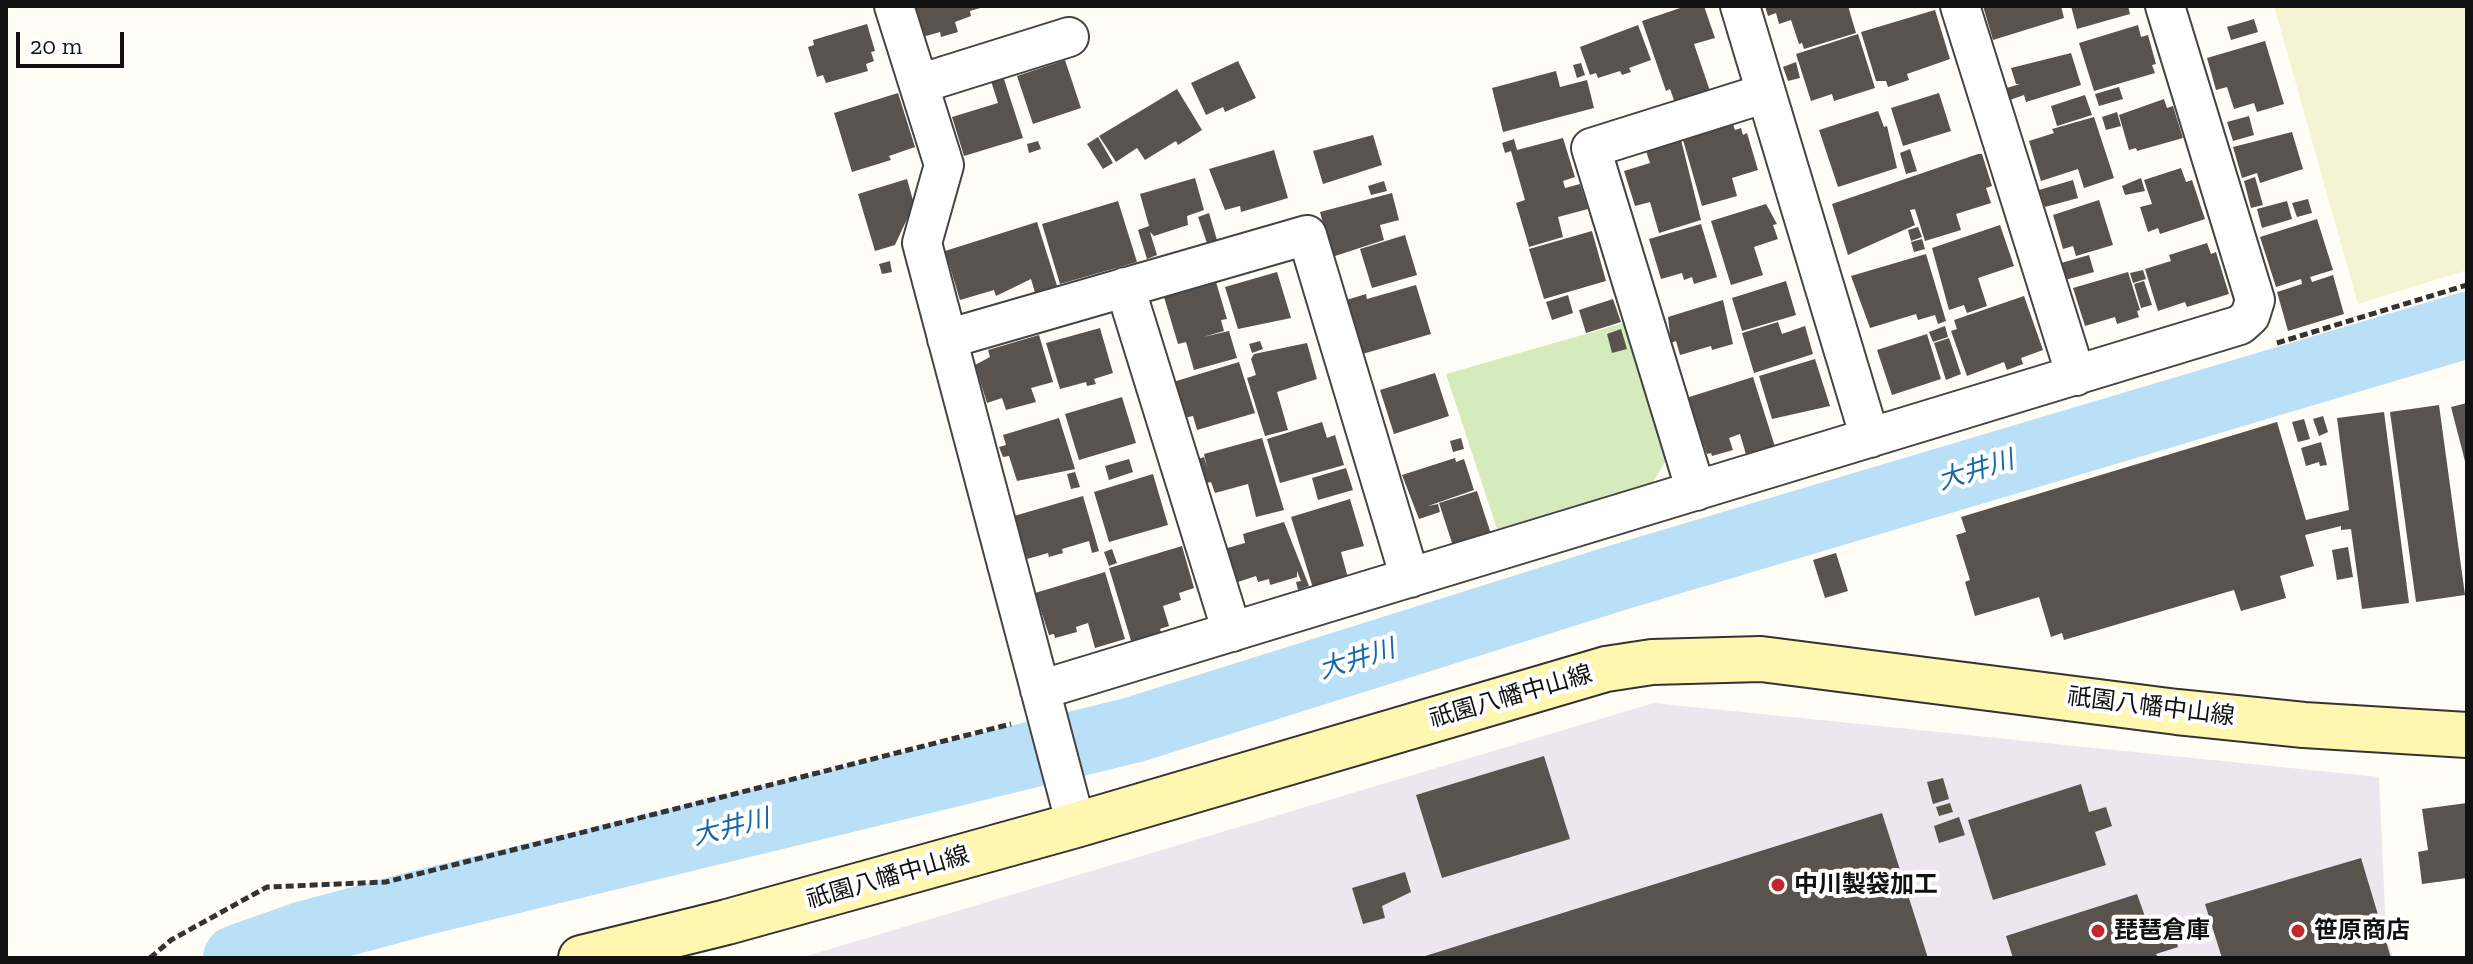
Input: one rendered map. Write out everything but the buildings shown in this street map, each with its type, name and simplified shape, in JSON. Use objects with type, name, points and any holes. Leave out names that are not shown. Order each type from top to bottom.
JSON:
[{"type":"main road","name":"祇園八幡中山線","points":[[581,958],[727,922],[1076,825],[1606,669],[1701,659],[1761,659],[2304,725],[2467,735]]},
{"type":"street","points":[[894,6],[944,165],[922,243],[1076,825]]},
{"type":"street","points":[[1740,6],[1870,438]]},
{"type":"street","points":[[1960,6],[2076,376]]},
{"type":"street","points":[[1045,706],[1232,632],[2240,325],[2254,306],[2165,6]]},
{"type":"street","points":[[919,84],[1069,37]]},
{"type":"street","points":[[1696,491],[1591,148],[1766,93]]},
{"type":"street","points":[[947,339],[1307,235],[1410,578]]},
{"type":"street","points":[[1125,287],[1232,632]]},
{"type":"shaded area","points":[[2274,6],[2467,6],[2467,270],[2358,304]]},
{"type":"shaded area","points":[[1654,703],[2379,777],[2386,933],[2393,958],[800,958]]},
{"type":"green space","points":[[1624,323],[1666,460],[1651,486],[1498,532],[1446,374]]},
{"type":"waterway","name":"大井川","points":[[236,958],[301,935],[417,904],[1133,730],[1620,577],[2467,325]]},
{"type":"place","name":"中川製袋加工","points":[[1778,885]]},
{"type":"place","name":"琵琶倉庫","points":[[2098,931]]},
{"type":"place","name":"笹原商店","points":[[2298,931]]}]
